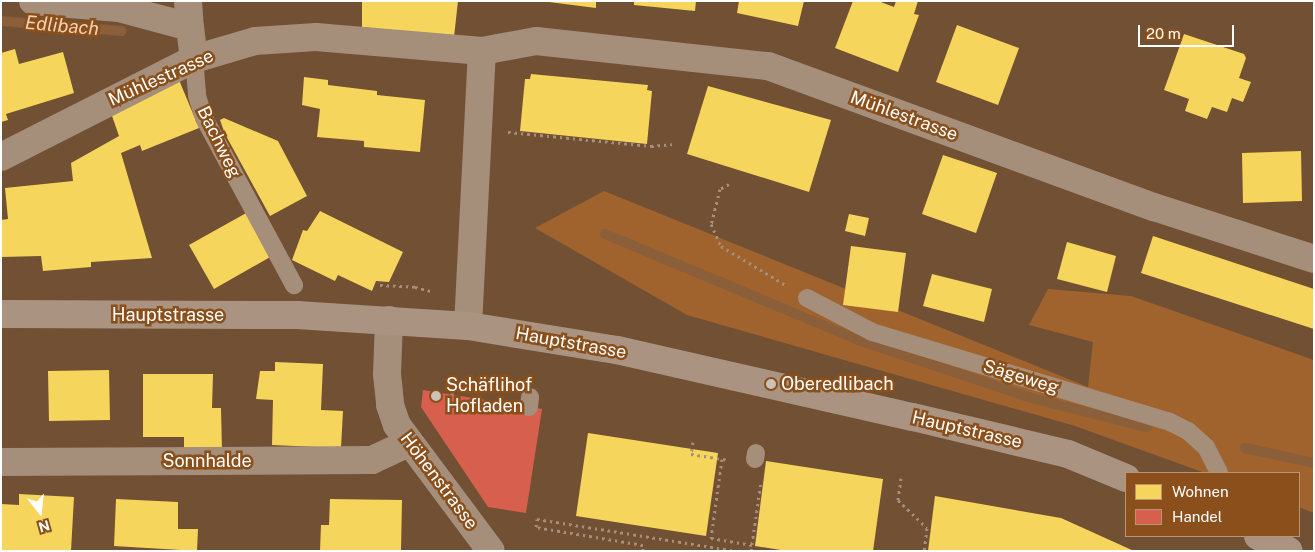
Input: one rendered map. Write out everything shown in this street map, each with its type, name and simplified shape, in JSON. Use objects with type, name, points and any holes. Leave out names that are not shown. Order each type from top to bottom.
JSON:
[{"type":"street","name":"Bachweg","points":[[33,1],[189,14],[194,59]]},
{"type":"street","name":"Mühlestrasse","points":[[1,157],[194,59],[255,41],[316,37],[482,51],[536,41],[768,66],[1154,207],[1314,259]]},
{"type":"street","points":[[468,326],[482,51]]},
{"type":"street","name":"Hauptstrasse","points":[[1,314],[297,315],[468,326],[616,350],[913,417],[1068,454],[1125,478]]},
{"type":"street","name":"Höhenstrasse","points":[[389,320],[386,374],[390,405],[408,443],[491,551]]},
{"type":"street","name":"Sonnhalde","points":[[1,462],[372,460],[408,443]]},
{"type":"street","points":[[1260,537],[1289,551]]},
{"type":"lane","name":"Bachweg","points":[[194,59],[197,96],[204,118],[294,285]]},
{"type":"lane","name":"Sägeweg","points":[[807,298],[872,332],[1170,422],[1188,431],[1206,446],[1219,472]]},
{"type":"path","points":[[527,134],[651,146],[672,144]]},
{"type":"path","points":[[729,184],[720,189],[712,224],[721,246],[807,298]]},
{"type":"path","points":[[452,395],[453,385]]},
{"type":"path","points":[[693,442],[691,454],[753,462],[751,551]]},
{"type":"path","points":[[722,459],[711,538],[752,545]]},
{"type":"path","points":[[900,478],[898,500],[927,528],[924,551]]},
{"type":"path","points":[[643,551],[643,545],[536,527],[538,519],[736,551]]},
{"type":"shaded area","points":[[604,191],[1088,387],[1093,342],[1029,325],[1048,289],[1131,296],[1314,360],[1314,513],[1300,507],[1300,472],[1202,472],[1075,426],[687,315],[535,228]]},
{"type":"building: Wohnen","points":[[362,1],[458,1],[454,37],[362,27]]},
{"type":"building: Wohnen","points":[[541,1],[596,1],[596,8]]},
{"type":"building: Wohnen","points":[[634,1],[696,1],[695,11],[634,5]]},
{"type":"building: Wohnen","points":[[739,1],[804,1],[798,26],[737,13]]},
{"type":"building: Wohnen","points":[[853,1],[878,1],[894,7],[896,1],[918,1],[914,14],[919,15],[898,72],[835,48]]},
{"type":"building: Wohnen","points":[[957,25],[1019,48],[998,105],[936,82]]},
{"type":"building: Wohnen","points":[[1184,34],[1244,54],[1246,58],[1239,78],[1251,82],[1243,102],[1232,98],[1227,112],[1212,107],[1207,119],[1185,111],[1189,99],[1164,90]]},
{"type":"building: Wohnen","points":[[15,49],[19,64],[63,52],[74,93],[6,114],[8,120],[1,122],[1,53]]},
{"type":"building: Wohnen","points":[[531,74],[648,85],[647,90],[652,91],[647,144],[520,131],[525,79],[530,79]]},
{"type":"building: Wohnen","points":[[304,77],[328,80],[328,85],[377,91],[377,95],[425,100],[420,152],[364,147],[364,141],[317,137],[320,109],[302,105]]},
{"type":"building: Wohnen","points":[[179,80],[199,128],[142,151],[140,145],[121,153],[152,258],[91,262],[91,267],[43,271],[41,256],[1,257],[1,220],[8,219],[5,188],[73,181],[71,163],[119,136],[111,113]]},
{"type":"building: Wohnen","points":[[708,86],[831,120],[809,192],[687,154]]},
{"type":"building: Wohnen","points":[[224,118],[278,141],[307,196],[270,216],[225,134],[220,120]]},
{"type":"building: Wohnen","points":[[1301,151],[1302,201],[1243,203],[1242,153]]},
{"type":"building: Wohnen","points":[[943,155],[997,173],[976,233],[922,214]]},
{"type":"building: Wohnen","points":[[320,211],[403,252],[389,282],[376,281],[372,291],[338,275],[335,281],[292,260],[303,230],[307,231]]},
{"type":"building: Wohnen","points":[[248,212],[272,256],[214,289],[189,245]]},
{"type":"building: Wohnen","points":[[849,214],[869,218],[865,236],[845,231]]},
{"type":"building: Wohnen","points":[[1153,236],[1314,289],[1314,329],[1141,273]]},
{"type":"building: Wohnen","points":[[1067,242],[1116,256],[1107,292],[1057,279]]},
{"type":"building: Wohnen","points":[[851,246],[906,253],[898,312],[843,305]]},
{"type":"building: Wohnen","points":[[932,274],[992,289],[984,322],[923,306]]},
{"type":"building: Wohnen","points":[[275,362],[323,364],[321,410],[343,411],[341,448],[272,445],[273,400],[256,399],[260,371],[275,371]]},
{"type":"building: Wohnen","points":[[109,370],[110,420],[49,421],[48,371]]},
{"type":"building: Wohnen","points":[[143,374],[213,374],[212,408],[221,408],[222,451],[184,451],[184,437],[143,437]]},
{"type":"building: Wohnen","points":[[588,433],[718,453],[706,536],[576,516]]},
{"type":"building: Wohnen","points":[[766,461],[883,479],[873,551],[787,551],[755,546]]},
{"type":"building: Wohnen","points":[[19,494],[74,497],[71,551],[1,550],[1,504],[19,505]]},
{"type":"building: Wohnen","points":[[935,496],[1061,518],[1134,551],[928,551]]},
{"type":"building: Wohnen","points":[[116,499],[178,502],[178,529],[198,529],[197,551],[114,546]]},
{"type":"building: Wohnen","points":[[330,499],[402,500],[401,551],[320,551],[321,525],[329,525]]},
{"type":"building: Handel","points":[[423,390],[542,409],[526,513],[488,507],[421,407]]},
{"type":"waterway","name":"Edlibach","points":[[1,21],[122,31]]},
{"type":"waterway","points":[[605,234],[858,340],[1031,398],[1147,427]]},
{"type":"waterway","points":[[1245,448],[1314,463]]},
{"type":"place","name":"Oberedlibach","points":[[771,384]]},
{"type":"place","name":"Schäflihof Hofladen","points":[[436,396]]}]
